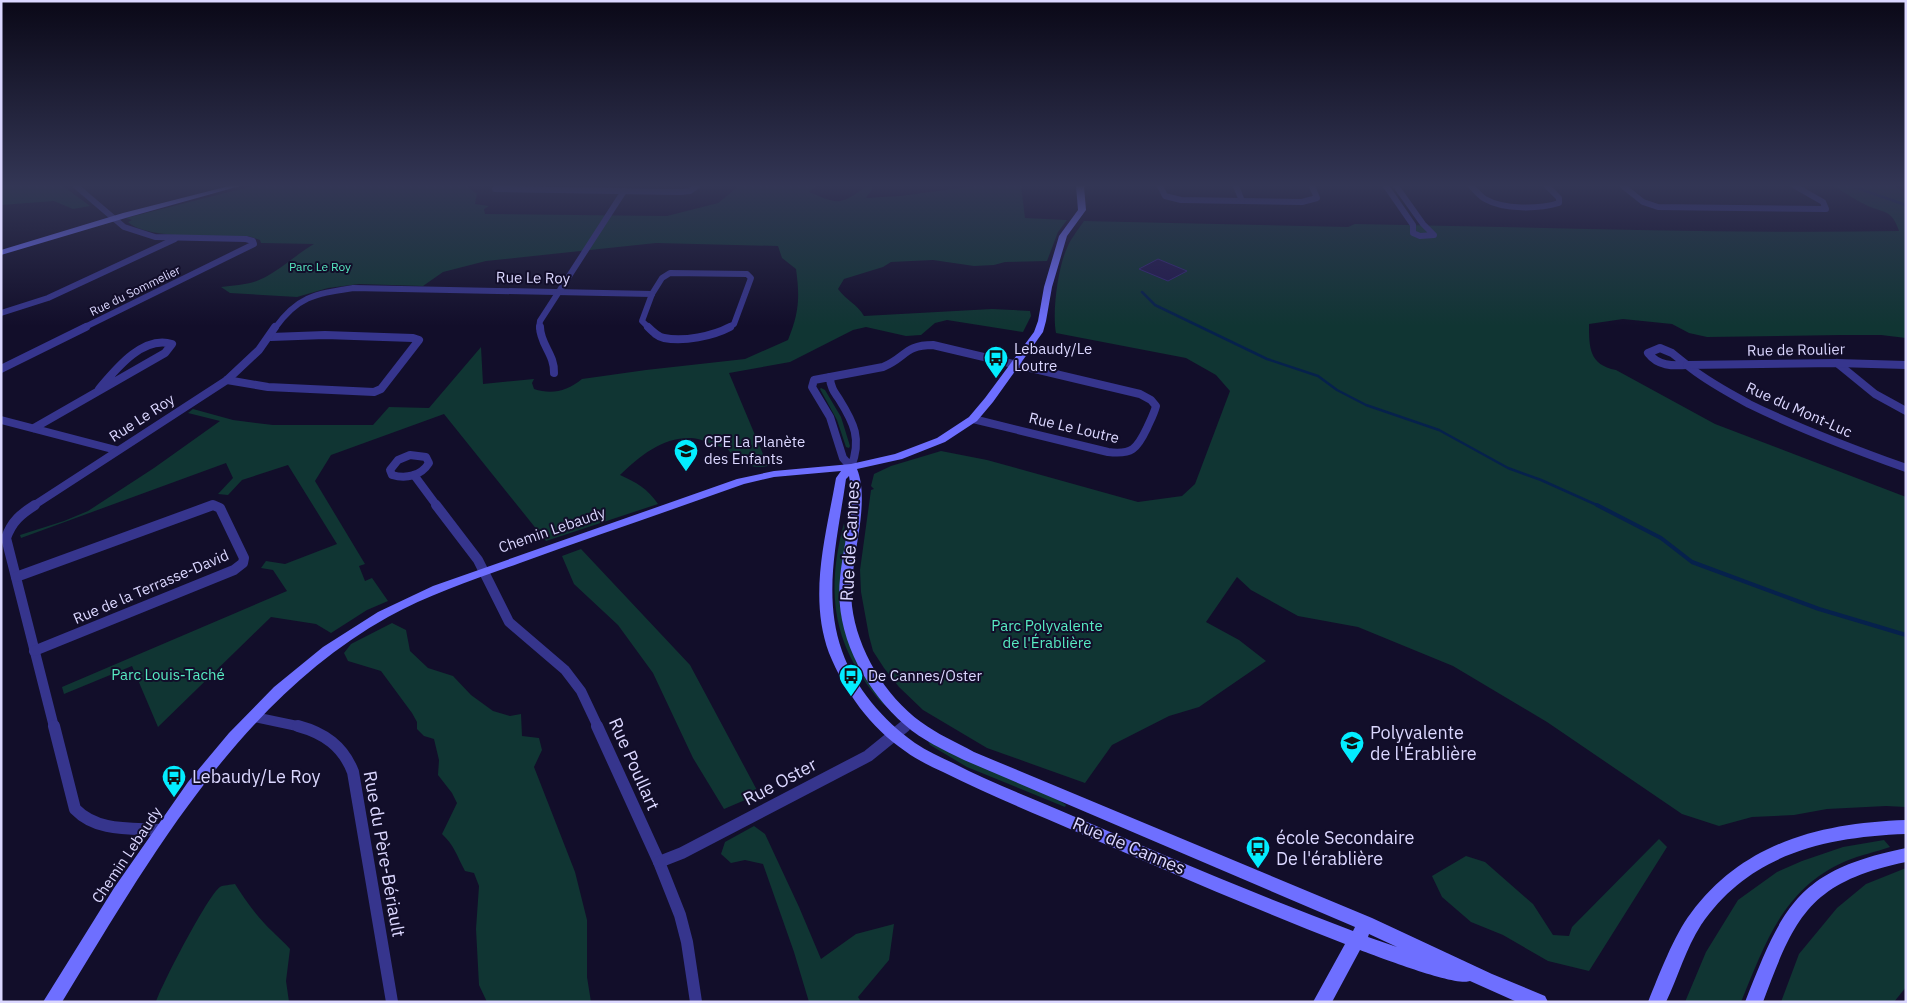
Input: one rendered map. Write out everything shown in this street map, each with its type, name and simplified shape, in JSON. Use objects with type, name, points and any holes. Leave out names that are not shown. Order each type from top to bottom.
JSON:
[{"type":"street","points":[[1,253],[67,233]]},
{"type":"street","name":"Rue du Sommelier","points":[[1,369],[237,253],[254,242],[240,239],[155,237],[142,233]]},
{"type":"street","points":[[554,373],[555,363],[542,343],[539,332],[540,321],[597,233]]},
{"type":"street","name":"Chemin Lebaudy","points":[[52,1002],[161,830],[216,759],[254,717],[306,666],[364,626],[424,595],[483,572],[741,481],[767,475],[851,467],[898,457],[926,447],[950,435],[973,419],[1040,327],[1061,239],[1065,233]]},
{"type":"street","points":[[1413,233],[1420,236],[1434,235],[1432,233]]},
{"type":"street","points":[[1,313],[48,298],[176,238]]},
{"type":"street","points":[[675,272],[739,273],[747,274],[751,278],[734,324],[730,329],[720,333],[672,338],[658,336],[642,321],[652,294],[664,276],[675,272]]},
{"type":"street","name":"Rue Le Roy","points":[[161,830],[102,825],[81,817],[75,809],[6,538],[14,521],[25,510],[227,380],[270,337],[285,314],[297,303],[320,293],[338,289],[362,288],[652,294]]},
{"type":"street","points":[[227,380],[268,387],[374,392],[381,389],[419,340],[413,338],[364,336],[270,337]]},
{"type":"street","points":[[34,428],[165,353],[172,344],[160,342],[142,349],[127,359],[100,389]]},
{"type":"street","name":"Rue Le Loutre","points":[[851,467],[843,458],[830,417],[812,387],[814,380],[887,366],[905,350],[921,345],[933,345],[1140,394],[1152,400],[1156,406],[1156,410],[1140,445],[1133,451],[1115,453],[973,419]]},
{"type":"street","points":[[1837,363],[1875,394],[1906,411]]},
{"type":"street","name":"Rue de Roulier","points":[[1687,365],[1837,363],[1906,365]]},
{"type":"street","name":"Rue du Mont-Luc","points":[[1687,365],[1712,383],[1763,410],[1821,436],[1906,468]]},
{"type":"street","points":[[830,377],[830,384],[855,427],[857,455],[851,467]]},
{"type":"street","points":[[1,420],[116,450]]},
{"type":"street","name":"Rue de Cannes","points":[[1486,980],[1427,966],[1358,941],[1224,887],[962,775],[928,758],[895,736],[867,706],[845,675],[832,644],[827,625],[824,594],[826,570],[841,478],[851,467],[856,476],[846,582],[848,620],[856,648],[870,672],[911,721],[969,756],[1366,924],[1486,980],[1539,1002]]},
{"type":"street","name":"Rue Poullart","points":[[414,475],[478,560],[509,622],[566,670],[581,691],[659,862],[684,928],[696,1002]]},
{"type":"street","name":"Rue de la Terrasse-David","points":[[16,576],[213,505],[220,508],[244,558],[243,562],[234,570],[34,651]]},
{"type":"street","name":"Rue du Père-Bériault","points":[[254,717],[291,725],[320,735],[340,749],[352,770],[392,1002]]},
{"type":"street","name":"Rue Oster","points":[[659,862],[682,853],[868,756],[895,736],[911,721]]},
{"type":"street","points":[[1658,1002],[1696,920],[1716,896],[1740,873],[1774,852],[1826,834],[1876,828],[1906,827]]},
{"type":"street","points":[[1754,1002],[1783,932],[1792,916],[1813,892],[1843,874],[1861,867],[1906,855]]},
{"type":"street","points":[[1322,1002],[1366,924]]},
{"type":"green space","points":[[157,233],[1058,233],[1047,261],[1005,262],[994,265],[974,266],[933,260],[891,262],[883,267],[844,279],[838,289],[864,316],[992,309],[1030,311],[1031,316],[1023,332],[947,320],[935,323],[921,335],[906,336],[866,327],[853,330],[790,362],[729,373],[768,466],[750,466],[740,461],[727,448],[699,439],[690,438],[670,441],[643,455],[620,475],[641,486],[658,504],[546,541],[444,414],[331,455],[315,481],[365,564],[359,566],[365,581],[372,578],[388,601],[367,610],[331,633],[316,624],[271,617],[158,727],[132,666],[64,694],[62,687],[287,591],[273,570],[261,568],[266,561],[285,564],[337,544],[288,465],[242,480],[228,495],[218,494],[233,478],[226,463],[21,538],[20,535],[88,511],[154,468],[220,421],[188,413],[193,409],[233,420],[273,425],[373,425],[389,407],[429,408],[481,347],[483,384],[534,379],[532,383],[534,389],[547,392],[565,389],[582,379],[745,359],[788,340],[794,322],[798,297],[796,269],[782,258],[778,246],[656,243],[486,261],[443,272],[423,286],[359,284],[328,288],[297,297],[230,293],[221,287],[255,282],[274,272],[314,244],[261,243],[260,240],[248,236],[185,236]]},
{"type":"green space","name":"Parc Polyvalente de l'Érablière","points":[[1076,233],[1906,233],[1906,338],[1881,335],[1707,337],[1689,333],[1672,324],[1623,319],[1589,324],[1589,340],[1592,354],[1600,364],[1616,370],[1715,424],[1906,497],[1906,807],[1886,806],[1827,809],[1794,815],[1752,817],[1719,826],[1682,814],[1547,722],[1453,666],[1358,627],[1298,616],[1251,590],[1237,577],[1206,622],[1239,640],[1266,661],[1199,707],[1169,716],[1112,745],[1085,783],[987,748],[923,710],[899,687],[884,668],[873,651],[869,636],[861,592],[860,570],[871,490],[874,489],[871,486],[874,474],[891,466],[941,451],[987,460],[1138,502],[1182,496],[1195,484],[1230,391],[1216,375],[1186,358],[1056,333],[1055,302],[1061,266]]},
{"type":"green space","points":[[821,388],[825,390],[841,417],[849,448],[846,447],[837,420]]},
{"type":"green space","points":[[844,523],[846,542],[839,602],[843,623],[888,706],[883,704],[866,683],[853,662],[844,641],[838,619],[835,597],[835,573]]},
{"type":"green space","points":[[581,549],[690,665],[759,794],[724,809],[693,758],[653,673],[618,625],[574,584],[562,556]]},
{"type":"green space","points":[[392,623],[406,630],[410,651],[428,668],[453,676],[471,695],[493,711],[510,716],[521,714],[522,736],[539,738],[542,750],[534,767],[575,872],[587,920],[587,977],[591,1002],[487,1002],[479,985],[476,929],[479,886],[474,873],[465,871],[452,847],[442,834],[457,803],[438,775],[439,760],[434,739],[424,736],[417,729],[417,722],[412,713],[381,671],[348,661],[344,653],[351,644]]},
{"type":"green space","points":[[928,741],[1066,805],[1065,807],[967,767],[930,745]]},
{"type":"green space","points":[[754,826],[765,834],[821,959],[856,934],[894,924],[889,960],[858,997],[861,1002],[809,1002],[794,952],[763,864],[745,860],[731,863],[721,854],[725,842]]},
{"type":"green space","points":[[1659,839],[1667,847],[1589,971],[1548,961],[1503,935],[1471,922],[1442,897],[1432,876],[1466,856],[1485,862],[1533,904],[1553,935],[1569,936],[1572,927]]},
{"type":"green space","points":[[1884,840],[1890,847],[1851,859],[1824,872],[1806,886],[1791,902],[1768,939],[1741,1002],[1685,1002],[1706,952],[1738,900],[1777,872],[1802,861],[1843,847]]},
{"type":"green space","points":[[1906,868],[1906,987],[1894,1002],[1781,1002],[1799,954],[1837,908],[1866,884]]},
{"type":"green space","points":[[235,884],[247,903],[267,927],[290,949],[286,981],[289,1002],[156,1002],[185,942],[214,894],[221,886]]},
{"type":"building","points":[[1158,259],[1187,271],[1168,281],[1139,269]]},
{"type":"waterway","points":[[1142,292],[1155,305],[1267,359],[1318,376],[1337,390],[1366,405],[1439,430],[1508,468],[1541,480],[1599,506]]},
{"type":"waterway","points":[[1599,506],[1661,538],[1692,562],[1819,609],[1906,635]]},
{"type":"place","name":"Lebaudy/Le Loutre","points":[[996,379]]},
{"type":"place","name":"CPE La Planète des Enfants","points":[[686,472]]},
{"type":"place","name":"De Cannes/Oster","points":[[851,697]]},
{"type":"place","name":"Polyvalente de l'Érablière","points":[[1352,764]]},
{"type":"place","name":"Lebaudy/Le Roy","points":[[174,798]]},
{"type":"place","name":"école Secondaire De l'érablière","points":[[1258,869]]},
{"type":"park label","name":"Parc Le Roy","points":[[320,267]]},
{"type":"park label","name":"Parc Louis-Taché","points":[[168,675]]}]
